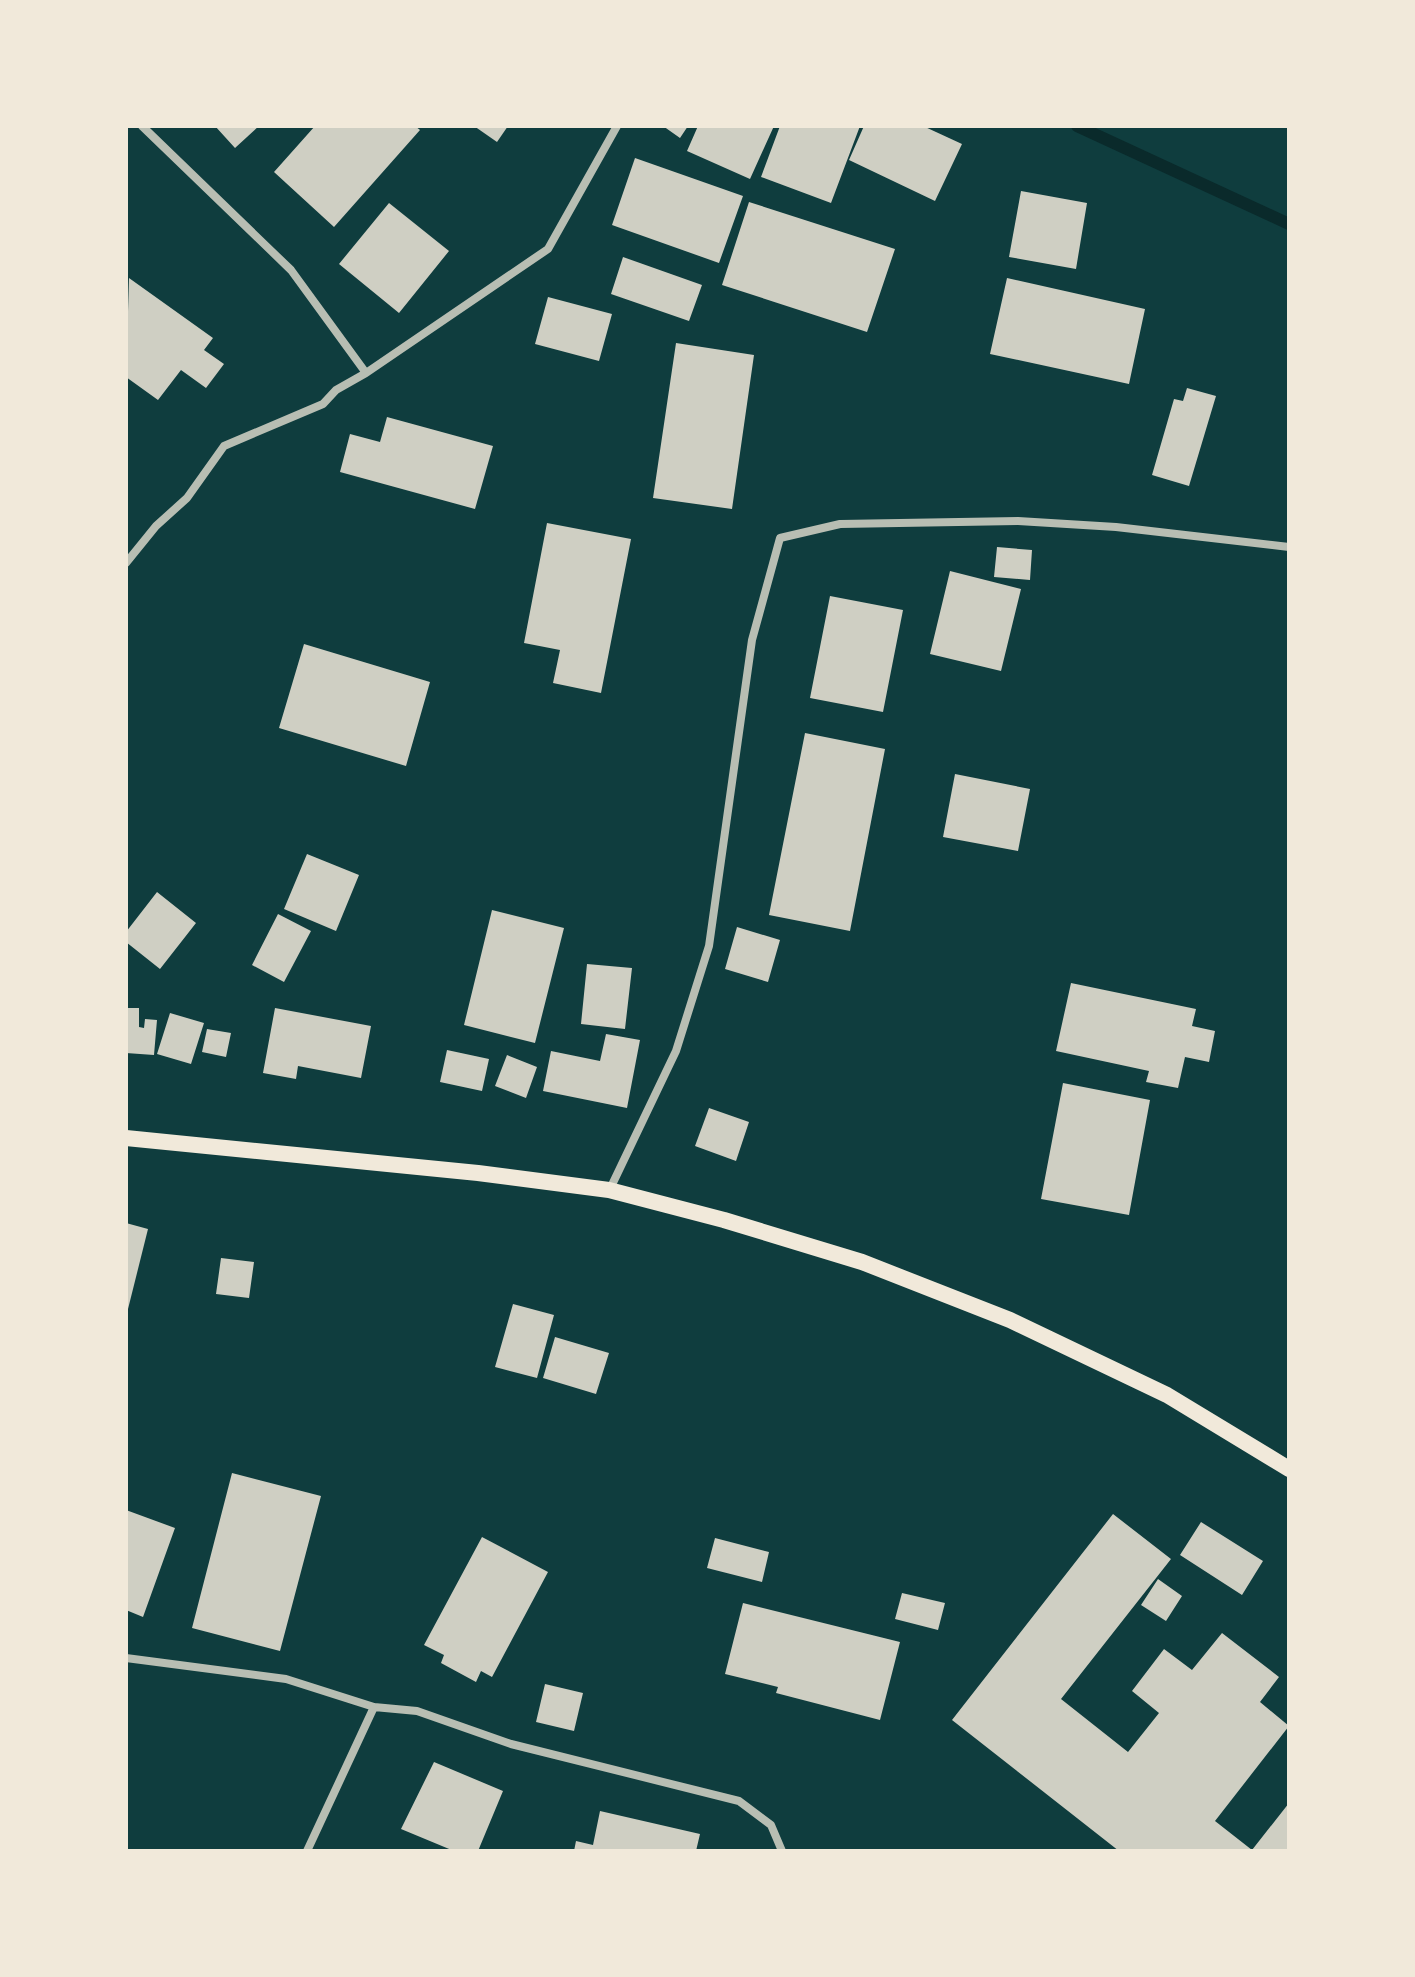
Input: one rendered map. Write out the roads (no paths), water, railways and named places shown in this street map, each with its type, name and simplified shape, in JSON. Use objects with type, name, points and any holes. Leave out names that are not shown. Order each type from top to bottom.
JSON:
[{"type":"main road","points":[[126,1138],[478,1173],[609,1190],[862,1262],[1010,1320],[1167,1395],[1289,1469]]},
{"type":"street","points":[[142,126],[291,270],[366,373]]},
{"type":"street","points":[[126,563],[156,526],[187,498],[224,446],[323,404],[336,390],[366,373],[548,249],[617,126]]},
{"type":"street","points":[[609,1190],[676,1051],[709,946],[752,640],[780,538],[840,524],[1018,521],[1116,527],[1289,547]]},
{"type":"street","points":[[126,1658],[286,1679],[374,1707],[417,1711],[511,1744],[739,1801],[771,1825],[782,1851]]},
{"type":"street","points":[[307,1851],[374,1707]]},
{"type":"waterway","points":[[1077,126],[1289,224]]}]
